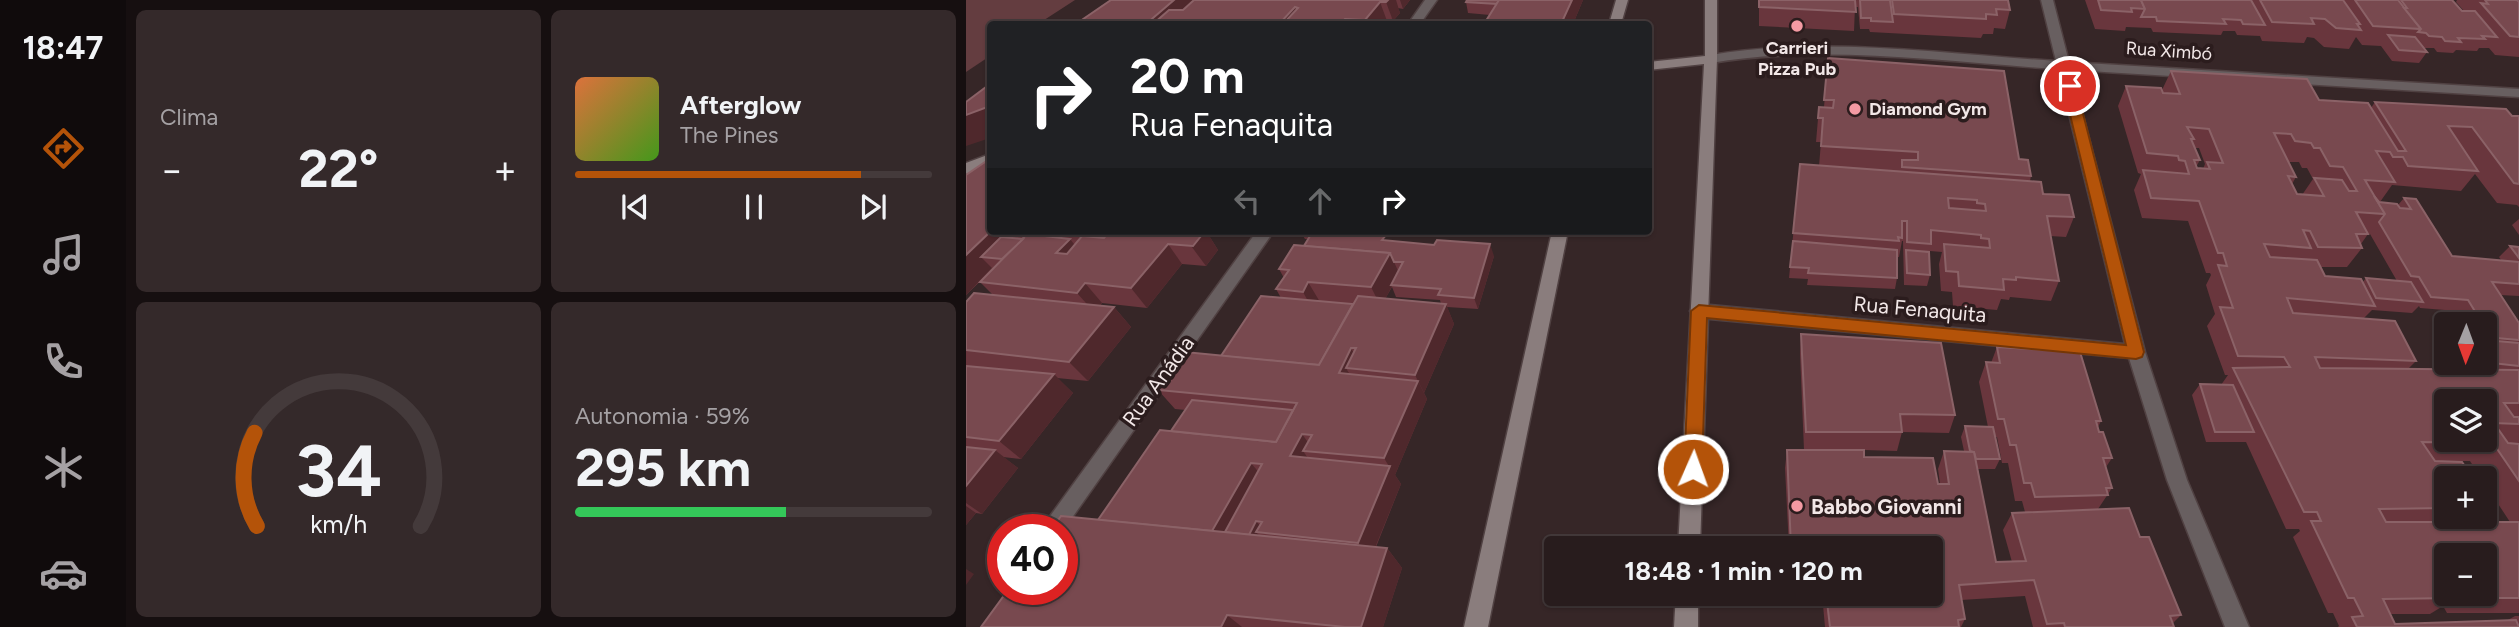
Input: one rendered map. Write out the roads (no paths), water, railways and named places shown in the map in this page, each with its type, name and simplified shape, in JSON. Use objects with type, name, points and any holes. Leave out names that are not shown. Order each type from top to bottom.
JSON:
[{"type":"street","points":[[1416,21],[1431,0]]},
{"type":"street","points":[[1616,21],[1622,0]]},
{"type":"street","points":[[1690,536],[1711,59],[1711,0]]},
{"type":"street","points":[[2047,0],[2136,352],[2177,481],[2237,627]]},
{"type":"street","name":"Rua Ximbó","points":[[1652,66],[1758,51],[1789,50],[2063,64],[2519,93]]},
{"type":"street","points":[[966,169],[987,160]]},
{"type":"street","name":"Rua Anádia","points":[[1063,514],[1263,235]]},
{"type":"street","points":[[1476,627],[1559,235]]},
{"type":"street","name":"Rua Fenaquita","points":[[1699,311],[2136,352]]},
{"type":"street","points":[[1686,627],[1687,606]]},
{"type":"place","name":"Carrieri Pizza Pub","points":[[1797,26]]},
{"type":"place","name":"Diamond Gym","points":[[1855,109]]},
{"type":"place","name":"Babbo Giovanni","points":[[1797,506]]}]
